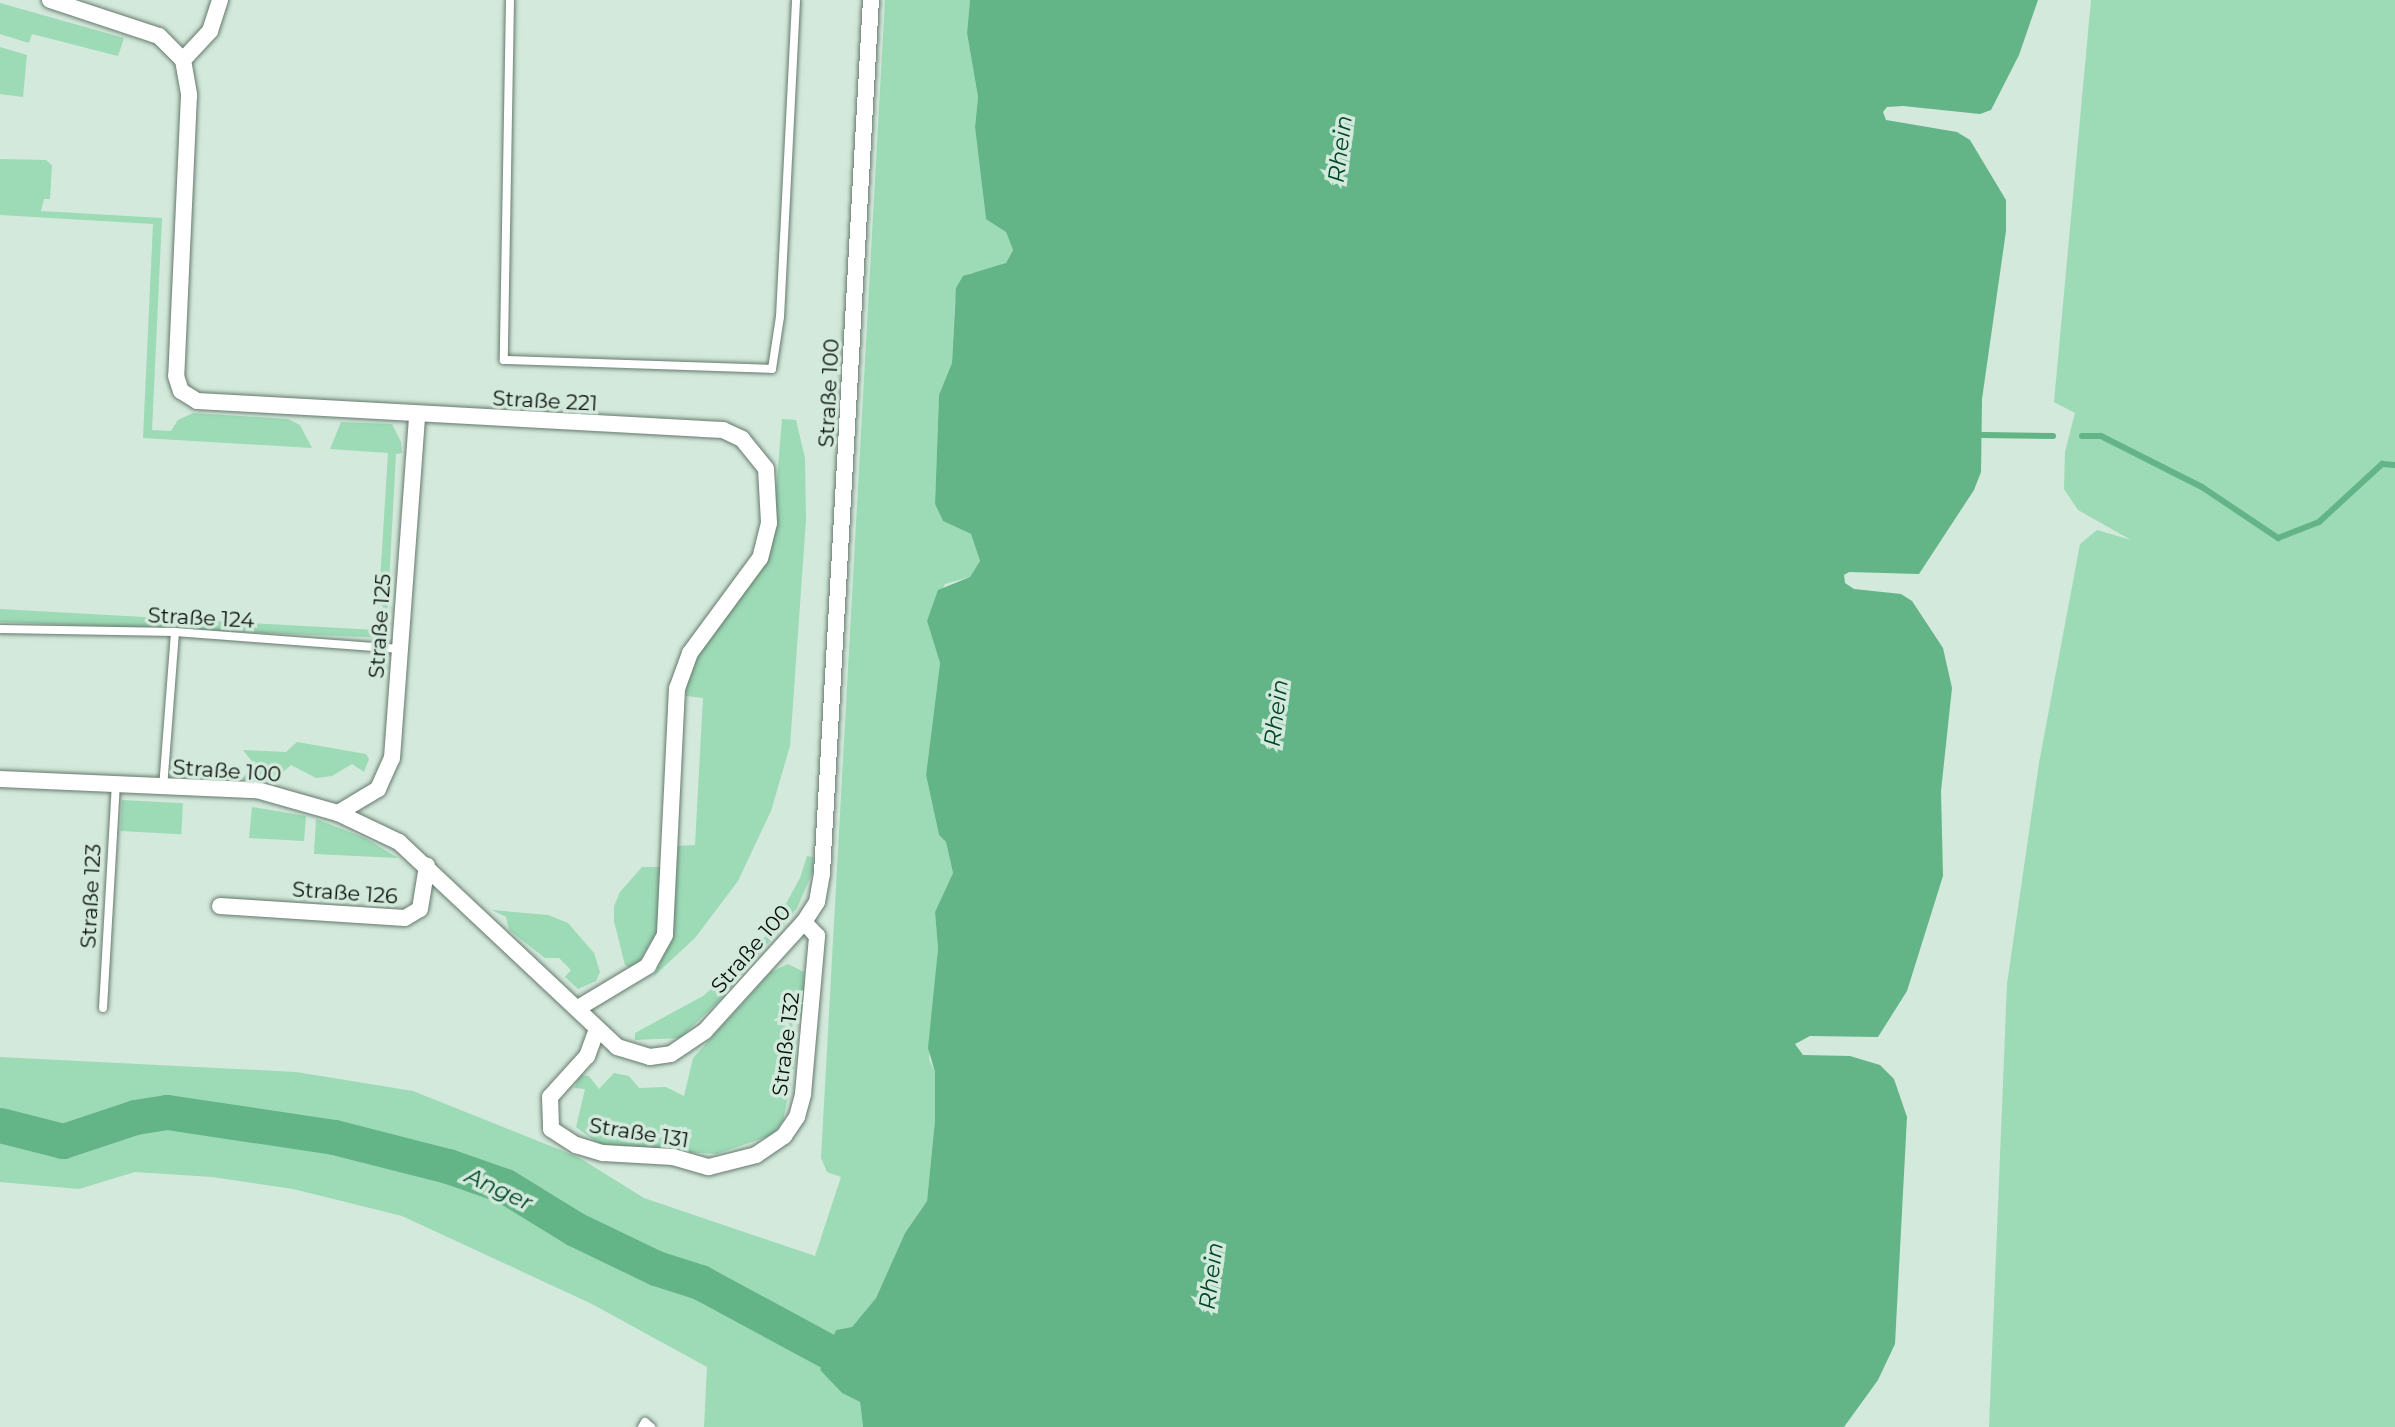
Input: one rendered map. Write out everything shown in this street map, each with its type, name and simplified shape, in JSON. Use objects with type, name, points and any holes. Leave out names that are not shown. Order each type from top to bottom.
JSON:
[{"type":"street","points":[[50,0],[80,5],[159,36],[183,60],[210,30],[220,0]]},
{"type":"street","name":"Straße 100","points":[[0,779],[257,790],[338,813],[399,842],[617,1047],[650,1057],[689,1045],[804,922],[817,902],[822,873],[871,0]]},
{"type":"street","name":"Straße 221","points":[[183,60],[189,95],[176,376],[181,391],[197,401],[417,417],[723,430],[742,439],[766,469],[769,523],[760,558],[690,653],[677,688],[665,935],[648,966],[578,1008]]},
{"type":"street","name":"Straße 125","points":[[338,813],[367,798],[386,774],[392,758],[417,417]]},
{"type":"street","name":"Straße 126","points":[[220,906],[405,918],[420,909],[427,866]]},
{"type":"street","name":"Straße 132","points":[[756,1155],[785,1136],[797,1118],[803,1094],[817,936],[804,922]]},
{"type":"street","name":"Straße 131","points":[[597,1029],[587,1056],[550,1097],[551,1129],[576,1145],[603,1153],[673,1157],[709,1167],[756,1155]]},
{"type":"lane","points":[[510,0],[504,360],[772,369],[780,317],[796,0]]},
{"type":"lane","name":"Straße 124","points":[[0,629],[174,632],[400,649]]},
{"type":"lane","points":[[163,788],[174,632]]},
{"type":"lane","name":"Straße 123","points":[[103,1008],[116,785]]},
{"type":"lane","points":[[642,1427],[645,1422],[651,1427]]},
{"type":"shaded area","points":[[885,0],[970,0],[967,33],[978,97],[975,127],[986,218],[1006,232],[1013,250],[1006,263],[984,273],[970,273],[955,300],[952,363],[939,396],[935,504],[943,521],[971,534],[980,561],[970,577],[945,584],[927,621],[940,663],[926,775],[939,835],[946,842],[953,873],[935,912],[938,949],[929,1059],[935,1072],[935,1120],[927,1201],[905,1233],[876,1298],[852,1327],[836,1330],[820,1370],[842,1393],[860,1402],[863,1427],[704,1427],[707,1367],[592,1304],[402,1216],[293,1189],[212,1177],[135,1172],[79,1189],[0,1182],[0,1057],[296,1072],[413,1091],[578,1157],[644,1198],[815,1256],[841,1177],[827,1172],[821,1158]]},
{"type":"shaded area","points":[[2091,0],[2395,0],[2395,1427],[1989,1427],[2007,984],[2039,763],[2080,544],[2097,530],[2131,540],[2078,510],[2064,489],[2065,452],[2075,413],[2054,402]]},
{"type":"shaded area","points":[[0,3],[124,38],[118,56],[32,34],[29,43],[0,34]]},
{"type":"shaded area","points":[[0,47],[27,55],[23,97],[0,94]]},
{"type":"shaded area","points":[[0,159],[46,160],[52,165],[50,199],[44,199],[41,211],[162,218],[152,430],[171,431],[178,420],[193,413],[288,419],[300,425],[312,448],[143,438],[153,224],[0,215]]},
{"type":"shaded area","points":[[782,419],[796,420],[805,458],[806,520],[790,746],[771,811],[738,881],[695,938],[654,976],[673,935],[678,846],[695,845],[703,698],[686,696],[687,679],[697,656],[771,552]]},
{"type":"shaded area","points":[[341,422],[392,424],[401,442],[402,453],[396,454],[386,638],[0,622],[0,609],[377,630],[388,453],[330,449]]},
{"type":"shaded area","points":[[297,742],[366,754],[369,759],[364,772],[352,764],[332,776],[316,778],[291,765],[273,781],[242,779],[254,764],[243,750],[286,752]]},
{"type":"shaded area","points":[[122,800],[183,803],[181,834],[120,831]]},
{"type":"shaded area","points":[[252,807],[306,816],[304,841],[249,838]]},
{"type":"shaded area","points":[[316,819],[365,838],[398,858],[314,854]]},
{"type":"shaded area","points":[[807,856],[813,857],[813,871],[797,908],[723,997],[680,1038],[635,1040],[635,1033],[703,996],[746,959],[772,929],[800,878]]},
{"type":"shaded area","points":[[642,867],[661,867],[657,932],[634,970],[625,965],[614,921],[614,906],[620,892]]},
{"type":"shaded area","points":[[492,910],[548,915],[568,923],[594,953],[600,972],[596,981],[578,989],[565,977],[571,970],[559,958],[545,958],[509,930],[506,917]]},
{"type":"shaded area","points":[[788,964],[804,972],[806,1010],[792,1021],[796,1056],[783,1121],[772,1135],[717,1154],[603,1147],[576,1127],[585,1089],[574,1088],[581,1075],[589,1076],[599,1089],[614,1073],[629,1076],[639,1088],[666,1087],[684,1096],[693,1058],[771,972]]},
{"type":"water","name":"Rhein","points":[[970,0],[2038,0],[2019,55],[1991,110],[1980,114],[1903,106],[1887,107],[1883,112],[1886,120],[1957,132],[1970,140],[2006,200],[2006,231],[1982,399],[1981,472],[1974,490],[1919,574],[1849,572],[1844,575],[1845,583],[1854,589],[1901,594],[1912,601],[1943,648],[1952,688],[1941,791],[1943,876],[1907,991],[1878,1037],[1810,1036],[1795,1044],[1803,1055],[1850,1056],[1880,1065],[1894,1079],[1907,1117],[1895,1344],[1878,1380],[1844,1427],[863,1427],[860,1402],[842,1393],[820,1370],[836,1330],[852,1327],[876,1298],[905,1233],[927,1201],[935,1120],[935,1072],[928,1048],[938,949],[935,912],[953,873],[946,842],[939,835],[926,775],[940,663],[927,621],[938,590],[970,577],[980,561],[971,534],[943,521],[935,504],[939,395],[952,363],[956,288],[963,276],[1006,263],[1013,250],[1006,232],[986,219],[975,127],[978,97],[967,33]]},
{"type":"waterway","points":[[1983,435],[2053,436]]},
{"type":"waterway","points":[[2082,436],[2101,436],[2202,487],[2278,538],[2319,522],[2382,464],[2395,465]]},
{"type":"waterway","name":"Anger","points":[[0,1125],[63,1141],[135,1117],[167,1112],[334,1137],[448,1166],[505,1186],[575,1229],[656,1268],[700,1282],[868,1373]]}]
